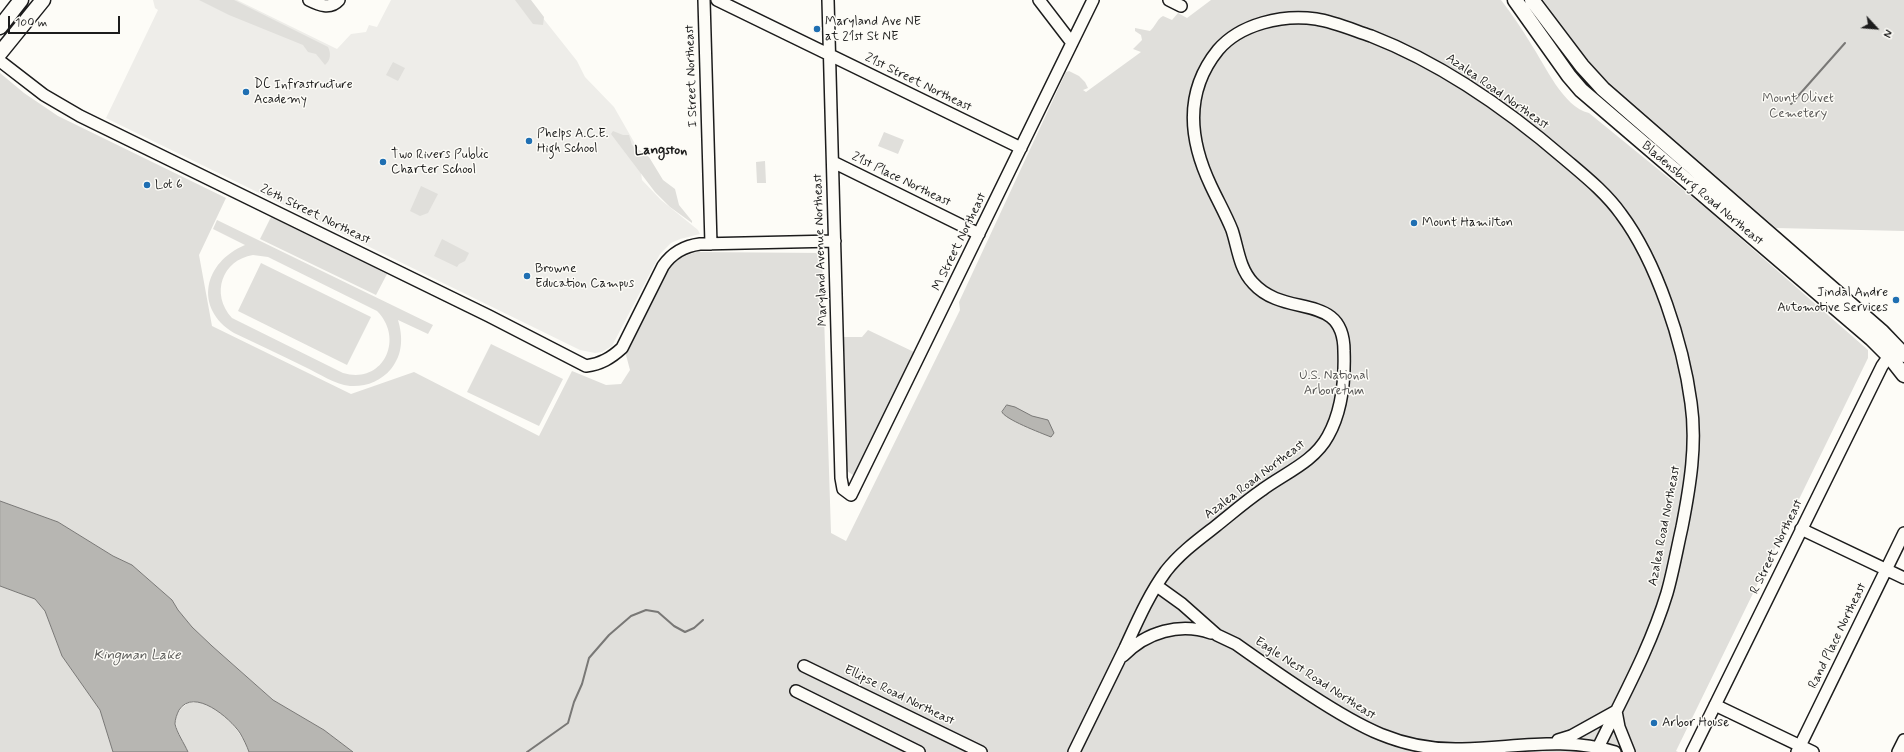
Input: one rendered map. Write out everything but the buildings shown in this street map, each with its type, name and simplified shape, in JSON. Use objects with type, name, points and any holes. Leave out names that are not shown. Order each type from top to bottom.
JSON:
[{"type":"main road","points":[[0,27],[21,0]]},
{"type":"main road","points":[[0,53],[43,0]]},
{"type":"main road","name":"Bladensburg Road Northeast","points":[[1515,0],[1580,90],[1627,132],[1703,194],[1882,332],[1904,355]]},
{"type":"main road","name":"Bladensburg Road Northeast","points":[[1532,0],[1579,63],[1598,84],[1798,267],[1889,356],[1904,375]]},
{"type":"street","points":[[309,0],[326,6],[332,6],[340,0]]},
{"type":"street","name":"I Street Northeast","points":[[704,0],[711,244]]},
{"type":"street","name":"21st Street Northeast","points":[[717,0],[1021,148]]},
{"type":"street","name":"Maryland Avenue Northeast","points":[[828,0],[842,485],[846,492],[851,495]]},
{"type":"street","points":[[1039,0],[1072,43]]},
{"type":"street","name":"M Street Northeast","points":[[851,495],[1093,0]]},
{"type":"street","points":[[1169,0],[1181,6]]},
{"type":"street","name":"Azalea Road Northeast","points":[[1074,752],[1157,586],[1171,565],[1186,550],[1260,491],[1312,456],[1326,440],[1335,420],[1342,391],[1344,359],[1344,340],[1339,324],[1332,316],[1324,312],[1274,299],[1260,291],[1250,280],[1242,268],[1230,227],[1207,179],[1196,144],[1192,122],[1194,101],[1202,78],[1212,58],[1229,39],[1246,29],[1269,22],[1304,18],[1324,20],[1381,40],[1428,62],[1480,94],[1540,138],[1612,202],[1639,242],[1660,286],[1679,346],[1691,400],[1694,436],[1691,475],[1679,544],[1666,597],[1639,663],[1597,750]]},
{"type":"street","name":"26th Street Northeast","points":[[0,61],[44,95],[80,116],[482,312],[586,366],[602,363],[622,348],[657,277],[674,253],[685,248],[711,244]]},
{"type":"street","name":"21st Place Northeast","points":[[832,162],[979,234]]},
{"type":"street","points":[[711,244],[835,241]]},
{"type":"street","name":"R Street Northeast","points":[[1692,752],[1879,372],[1889,356]]},
{"type":"street","points":[[1801,529],[1904,578]]},
{"type":"street","name":"Rand Place Northeast","points":[[1798,749],[1904,533]]},
{"type":"street","name":"Eagle Nest Road Northeast","points":[[1157,586],[1182,604],[1217,634],[1236,644],[1354,723],[1394,740],[1425,747],[1462,750],[1547,743],[1569,744],[1615,752]]},
{"type":"street","name":"Azalea Road Northeast","points":[[1118,662],[1137,644],[1160,632],[1170,629],[1190,628],[1217,634]]},
{"type":"street","name":"Ellipse Road Northeast","points":[[804,666],[981,752]]},
{"type":"street","points":[[796,691],[919,752]]},
{"type":"street","points":[[1715,705],[1798,749],[1813,752]]},
{"type":"street","points":[[1547,743],[1572,736],[1616,710],[1619,727],[1629,752]]},
{"type":"street","points":[[1898,752],[1904,740]]},
{"type":"shaded area","points":[[153,0],[237,0],[337,49],[351,34],[366,32],[369,25],[377,27],[391,0],[526,0],[531,3],[577,61],[585,77],[614,107],[638,149],[642,180],[661,200],[698,230],[700,234],[671,243],[660,254],[612,346],[602,352],[595,353],[580,350],[106,118],[158,10],[155,8]]},
{"type":"green space","points":[[199,0],[234,0],[328,47],[330,52],[329,59],[325,65],[316,54],[308,52],[303,45],[229,15]]},
{"type":"green space","points":[[515,0],[531,0],[544,17],[543,25],[533,24]]},
{"type":"green space","name":"U.S. National Arboretum","points":[[1211,0],[1501,0],[1556,84],[1571,103],[1589,113],[1708,210],[1868,350],[1868,358],[1676,751],[1678,752],[353,752],[324,730],[273,700],[192,627],[172,600],[132,565],[113,556],[58,522],[0,501],[0,73],[24,93],[58,116],[226,198],[199,255],[212,326],[351,394],[414,372],[539,436],[572,371],[606,385],[621,384],[630,370],[626,355],[666,271],[680,258],[696,252],[822,253],[831,533],[846,541],[960,310],[959,302],[1066,72],[1069,71],[1079,76],[1085,82],[1088,88],[1083,90],[1086,92],[1141,52],[1133,49],[1142,40],[1141,35],[1135,31],[1135,28],[1150,31],[1163,16],[1172,20],[1178,13],[1187,18]]},
{"type":"green space","name":"Mount Olivet Cemetery","points":[[1543,0],[1904,0],[1904,231],[1776,228],[1598,73]]},
{"type":"green space","points":[[393,62],[405,68],[398,81],[386,75]]},
{"type":"green space","points":[[613,131],[623,135],[629,135],[632,145],[649,157],[663,180],[675,189],[679,205],[692,223],[670,207],[655,192],[611,134]]},
{"type":"green space","points":[[884,132],[904,140],[898,154],[878,146]]},
{"type":"green space","points":[[765,161],[766,183],[757,183],[756,162]]},
{"type":"green space","points":[[421,186],[438,194],[428,213],[420,216],[410,211]]},
{"type":"green space","points":[[271,217],[387,274],[376,295],[260,239]]},
{"type":"green space","points":[[217,220],[433,325],[428,334],[398,320],[401,333],[400,351],[395,363],[383,377],[367,384],[356,386],[344,385],[333,381],[234,333],[221,323],[213,311],[209,299],[209,286],[213,274],[220,262],[231,253],[245,245],[213,229]],"holes":[[[253,255],[268,257],[377,311],[385,322],[389,334],[389,346],[386,357],[379,366],[369,372],[357,375],[343,373],[232,318],[225,309],[222,299],[221,289],[223,279],[227,271],[242,258]]]},
{"type":"green space","points":[[442,239],[469,253],[465,261],[457,267],[434,256]]},
{"type":"green space","points":[[261,263],[371,317],[347,365],[238,311]]},
{"type":"green space","points":[[868,330],[914,352],[856,473],[853,475],[847,471],[844,337],[862,337]]},
{"type":"green space","points":[[491,344],[563,379],[539,426],[467,392]]},
{"type":"green space","points":[[0,586],[35,599],[45,611],[62,656],[100,710],[113,752],[0,752]]},
{"type":"green space","points":[[202,702],[218,710],[237,730],[249,752],[188,752],[178,732],[176,720],[177,714],[181,708],[188,703]]},
{"type":"water","points":[[1007,405],[1015,407],[1032,416],[1048,420],[1054,433],[1051,437],[1009,418],[1002,412]]},
{"type":"water","name":"Kingman Lake","points":[[0,501],[58,522],[113,556],[132,565],[172,600],[192,627],[273,700],[324,730],[353,752],[249,752],[240,733],[228,720],[211,707],[202,703],[193,702],[186,704],[179,710],[175,722],[177,731],[188,752],[113,752],[100,710],[62,656],[45,611],[35,599],[0,586]]},
{"type":"waterway","points":[[1791,104],[1845,43]]},
{"type":"waterway","points":[[527,752],[568,723],[574,702],[582,684],[589,658],[609,635],[631,616],[646,610],[658,612],[674,626],[685,632],[694,628],[703,620]]},
{"type":"place","name":"Maryland Ave NE at 21st St NE","points":[[817,29]]},
{"type":"place","name":"DC Infrastructure Academy","points":[[246,92]]},
{"type":"place","name":"Phelps A.C.E. High School","points":[[529,141]]},
{"type":"place","name":"Two Rivers Public Charter School","points":[[383,162]]},
{"type":"place","name":"Lot 6","points":[[147,185]]},
{"type":"place","name":"Mount Hamilton","points":[[1414,223]]},
{"type":"place","name":"Browne Education Campus","points":[[527,276]]},
{"type":"place","name":"Jindal Andre Automotive Services","points":[[1896,300]]},
{"type":"place","name":"Arbor House","points":[[1654,723]]},
{"type":"district","name":"Langston","points":[[661,151]]}]
